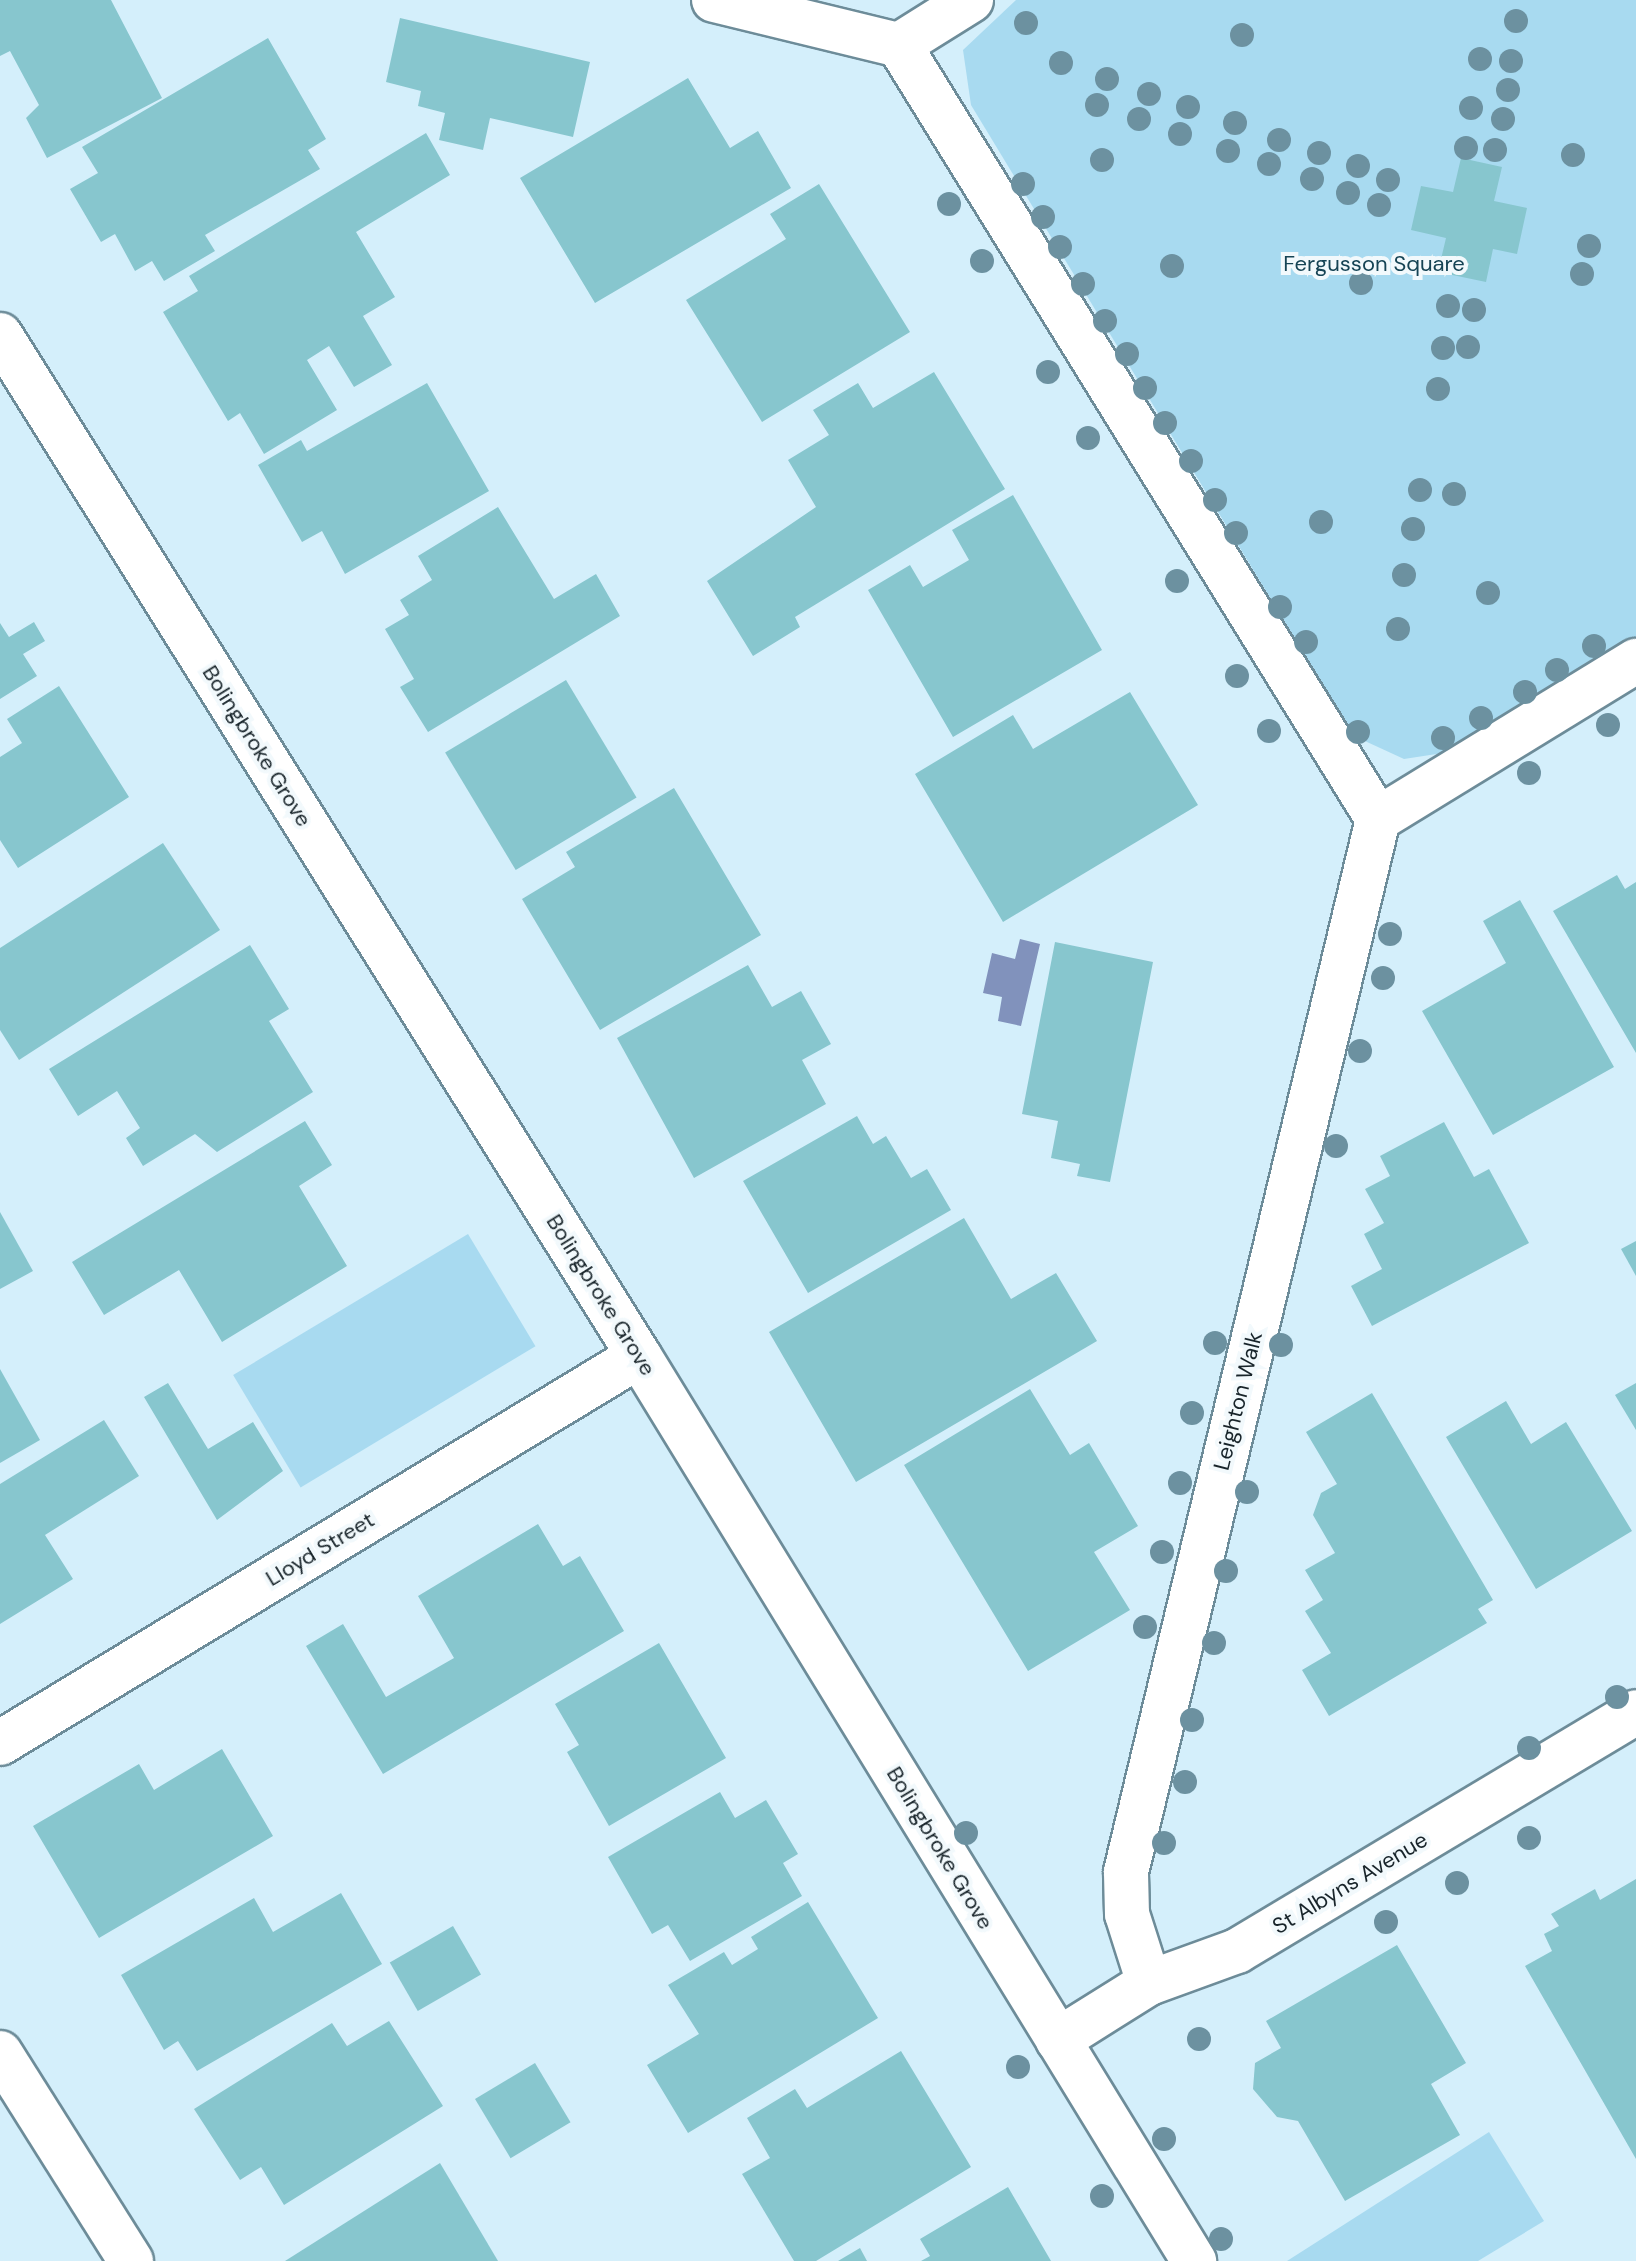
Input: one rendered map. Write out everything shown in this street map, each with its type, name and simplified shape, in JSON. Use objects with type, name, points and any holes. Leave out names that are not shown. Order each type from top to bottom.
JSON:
[{"type":"street","points":[[714,0],[899,45],[1378,819],[1636,661]]},
{"type":"street","points":[[899,45],[971,0]]},
{"type":"street","name":"Bolingbroke Grove","points":[[0,335],[639,1356],[1194,2261]]},
{"type":"street","name":"Leighton Walk","points":[[1149,1983],[1127,1914],[1126,1872],[1378,819]]},
{"type":"street","name":"Lloyd Street","points":[[0,1743],[639,1356]]},
{"type":"street","name":"St Albyns Avenue","points":[[1058,2040],[1149,1983],[1237,1951],[1636,1712]]},
{"type":"street","points":[[0,2053],[131,2261]]},
{"type":"green space","name":"Fergusson Square","points":[[1016,0],[1636,0],[1636,638],[1456,751],[1404,759],[1354,736],[971,105],[963,50]]},
{"type":"green space","points":[[468,1234],[535,1346],[301,1487],[233,1375]]},
{"type":"green space","points":[[1489,2132],[1544,2221],[1478,2261],[1287,2261]]},
{"type":"shaded area","points":[[1020,939],[1040,944],[1021,1026],[998,1021],[1002,997],[983,993],[992,953],[1015,959]]},
{"type":"building","points":[[0,0],[111,0],[162,98],[47,158],[26,118],[39,105],[10,51],[0,56]]},
{"type":"building","points":[[400,18],[590,62],[573,137],[490,118],[483,150],[439,140],[445,113],[418,106],[421,91],[386,82]]},
{"type":"building","points":[[268,38],[326,139],[308,150],[320,169],[205,235],[215,251],[164,281],[152,261],[135,271],[115,234],[101,242],[70,189],[98,173],[82,147]]},
{"type":"building","points":[[688,78],[730,148],[758,131],[791,188],[595,303],[520,178]]},
{"type":"building","points":[[426,133],[450,175],[356,232],[395,297],[363,316],[392,365],[354,387],[329,346],[307,360],[337,410],[264,454],[240,413],[228,421],[163,312],[198,291],[189,276]]},
{"type":"building","points":[[1461,158],[1502,167],[1494,201],[1527,208],[1517,254],[1493,249],[1486,282],[1438,272],[1446,238],[1411,230],[1421,186],[1453,192]]},
{"type":"building","points":[[819,184],[910,332],[762,422],[686,300],[786,239],[770,214]]},
{"type":"building","points":[[934,372],[1005,489],[795,617],[800,627],[753,656],[707,581],[816,507],[788,460],[829,435],[813,410],[858,383],[873,408]]},
{"type":"building","points":[[427,383],[489,491],[345,574],[322,531],[302,542],[258,465],[301,440],[307,451]]},
{"type":"building","points":[[1013,495],[1102,650],[953,737],[868,590],[910,565],[923,587],[969,560],[952,530]]},
{"type":"building","points":[[498,507],[554,599],[596,574],[620,616],[428,732],[400,687],[414,679],[385,629],[409,615],[400,600],[432,580],[418,556]]},
{"type":"building","points":[[34,622],[45,641],[23,654],[37,676],[0,699],[0,623],[9,637]]},
{"type":"building","points":[[566,680],[637,797],[516,870],[445,753]]},
{"type":"building","points":[[59,686],[129,797],[18,868],[0,840],[0,757],[22,743],[7,719]]},
{"type":"building","points":[[1130,692],[1198,805],[1003,922],[915,774],[1013,715],[1033,749]]},
{"type":"building","points":[[674,788],[761,935],[600,1030],[522,899],[575,867],[566,852]]},
{"type":"building","points":[[163,843],[220,930],[19,1060],[0,1030],[0,948]]},
{"type":"building","points":[[1617,875],[1625,889],[1636,882],[1636,1053],[1553,911]]},
{"type":"building","points":[[1520,900],[1614,1067],[1493,1135],[1422,1011],[1506,963],[1483,921]]},
{"type":"building","points":[[1055,942],[1153,962],[1110,1182],[1077,1176],[1080,1164],[1051,1158],[1058,1121],[1022,1114]]},
{"type":"building","points":[[250,945],[289,1009],[269,1021],[313,1092],[217,1152],[195,1134],[143,1166],[126,1138],[140,1128],[117,1091],[78,1116],[49,1069]]},
{"type":"building","points":[[748,965],[772,1007],[801,991],[831,1044],[802,1060],[826,1104],[694,1178],[617,1038]]},
{"type":"building","points":[[857,1116],[873,1144],[886,1136],[911,1178],[927,1169],[951,1210],[808,1293],[743,1181]]},
{"type":"building","points":[[305,1121],[332,1165],[299,1186],[347,1266],[222,1342],[179,1270],[104,1315],[72,1262]]},
{"type":"building","points":[[1444,1122],[1474,1177],[1489,1169],[1529,1243],[1372,1326],[1351,1286],[1382,1269],[1364,1234],[1384,1223],[1365,1189],[1390,1176],[1380,1156]]},
{"type":"building","points":[[0,1212],[33,1271],[0,1289]]},
{"type":"building","points":[[964,1218],[1011,1299],[1056,1273],[1097,1341],[856,1482],[769,1332]]},
{"type":"building","points":[[1636,1241],[1636,1276],[1621,1249]]},
{"type":"building","points":[[0,1369],[40,1440],[0,1463]]},
{"type":"building","points":[[168,1383],[208,1449],[253,1422],[283,1471],[217,1520],[144,1397]]},
{"type":"building","points":[[1636,1383],[1636,1430],[1615,1395]]},
{"type":"building","points":[[1030,1389],[1070,1455],[1089,1443],[1138,1526],[1094,1552],[1130,1610],[1028,1671],[904,1465]]},
{"type":"building","points":[[1372,1393],[1493,1600],[1478,1609],[1487,1623],[1329,1716],[1302,1670],[1331,1653],[1305,1611],[1323,1600],[1305,1570],[1335,1553],[1313,1515],[1321,1493],[1337,1484],[1306,1432]]},
{"type":"building","points":[[1506,1401],[1531,1444],[1566,1422],[1632,1531],[1536,1589],[1446,1437]]},
{"type":"building","points":[[104,1420],[139,1476],[45,1535],[73,1579],[0,1624],[0,1484]]},
{"type":"building","points":[[538,1524],[563,1566],[580,1556],[624,1631],[383,1774],[306,1646],[343,1624],[386,1697],[454,1658],[418,1596]]},
{"type":"building","points":[[659,1643],[726,1758],[609,1826],[567,1752],[579,1745],[555,1704]]},
{"type":"building","points":[[222,1749],[273,1836],[99,1938],[33,1826],[139,1764],[154,1790]]},
{"type":"building","points":[[720,1792],[735,1818],[766,1800],[798,1854],[783,1863],[802,1896],[690,1961],[668,1925],[652,1934],[608,1857]]},
{"type":"building","points":[[1636,1879],[1636,2159],[1525,1966],[1552,1951],[1544,1934],[1559,1926],[1551,1914],[1595,1889],[1600,1900]]},
{"type":"building","points":[[341,1893],[382,1964],[197,2071],[178,2041],[164,2050],[121,1975],[254,1898],[273,1932]]},
{"type":"building","points":[[808,1902],[878,2018],[688,2133],[647,2065],[699,2034],[668,1985],[724,1952],[732,1965],[758,1949],[751,1937]]},
{"type":"building","points":[[453,1926],[481,1974],[418,2011],[390,1962]]},
{"type":"building","points":[[1397,1945],[1466,2063],[1431,2084],[1460,2135],[1345,2201],[1298,2121],[1277,2117],[1253,2089],[1255,2063],[1281,2048],[1266,2021]]},
{"type":"building","points":[[389,2021],[443,2106],[284,2205],[261,2167],[240,2180],[194,2109],[332,2023],[347,2046]]},
{"type":"building","points":[[901,2051],[971,2167],[816,2261],[794,2261],[742,2174],[770,2158],[747,2118],[795,2089],[807,2108]]},
{"type":"building","points":[[535,2063],[571,2122],[511,2158],[475,2099]]},
{"type":"building","points":[[440,2163],[498,2261],[285,2261]]},
{"type":"building","points":[[1008,2187],[1051,2261],[921,2261],[930,2256],[920,2239]]},
{"type":"building","points":[[860,2248],[867,2261],[838,2261]]}]
